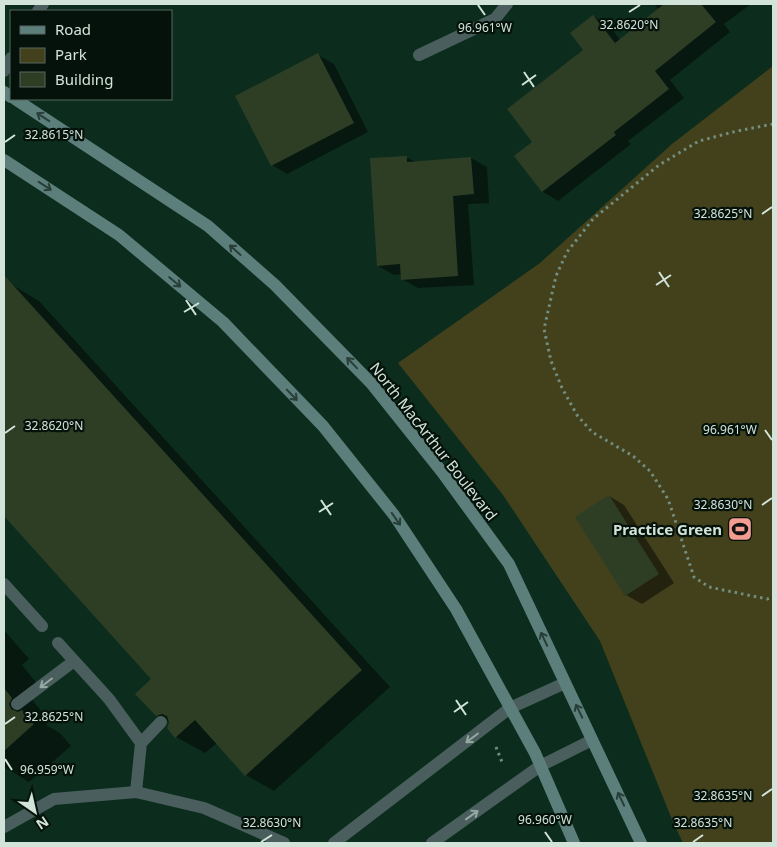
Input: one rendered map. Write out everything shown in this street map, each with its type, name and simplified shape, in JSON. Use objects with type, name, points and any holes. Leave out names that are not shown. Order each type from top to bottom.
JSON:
[{"type":"main road","name":"North MacArthur Boulevard","points":[[17,100],[208,226],[275,285],[371,382],[442,472],[509,564],[642,843]]},
{"type":"main road","points":[[4,160],[126,241],[223,322],[323,426],[394,515],[456,608],[535,752],[574,843]]},
{"type":"street","points":[[418,55],[495,19],[507,4]]},
{"type":"street","points":[[4,71],[10,60]]},
{"type":"street","points":[[4,584],[42,626]]},
{"type":"street","points":[[58,643],[109,699],[141,743]]},
{"type":"street","points":[[17,704],[74,662]]},
{"type":"street","points":[[334,843],[510,708],[565,683]]},
{"type":"street","points":[[136,792],[141,743],[161,722]]},
{"type":"street","points":[[432,843],[540,766],[592,740]]},
{"type":"street","points":[[4,827],[54,800],[136,792],[204,808],[284,843]]},
{"type":"path","points":[[773,124],[699,141],[659,165],[593,219],[567,252],[556,276],[544,329],[551,361],[562,388],[577,415],[592,432],[632,456],[650,471],[668,499],[694,577],[709,587],[767,599],[773,597]]},
{"type":"path","points":[[496,747],[502,762]]},
{"type":"green space","points":[[773,66],[773,843],[683,843],[600,641],[503,495],[398,363],[540,263],[672,144]]},
{"type":"building","points":[[664,4],[701,4],[716,22],[655,71],[669,89],[614,132],[616,135],[542,192],[514,156],[532,142],[507,109],[583,50],[570,33],[593,15],[615,43]]},
{"type":"building","points":[[318,53],[354,123],[271,166],[235,96]]},
{"type":"building","points":[[407,156],[407,162],[471,157],[474,194],[453,196],[458,276],[401,280],[400,264],[377,266],[370,158]]},
{"type":"building","points":[[4,275],[362,670],[245,776],[195,720],[175,738],[167,728],[169,723],[167,716],[162,714],[156,716],[135,694],[151,679],[4,516]]},
{"type":"building","points":[[609,495],[659,574],[625,596],[575,517]]},
{"type":"building","points":[[4,688],[12,698],[9,704],[11,709],[18,712],[22,710],[34,724],[4,751]]},
{"type":"place","name":"Practice Green","points":[[740,529]]}]
